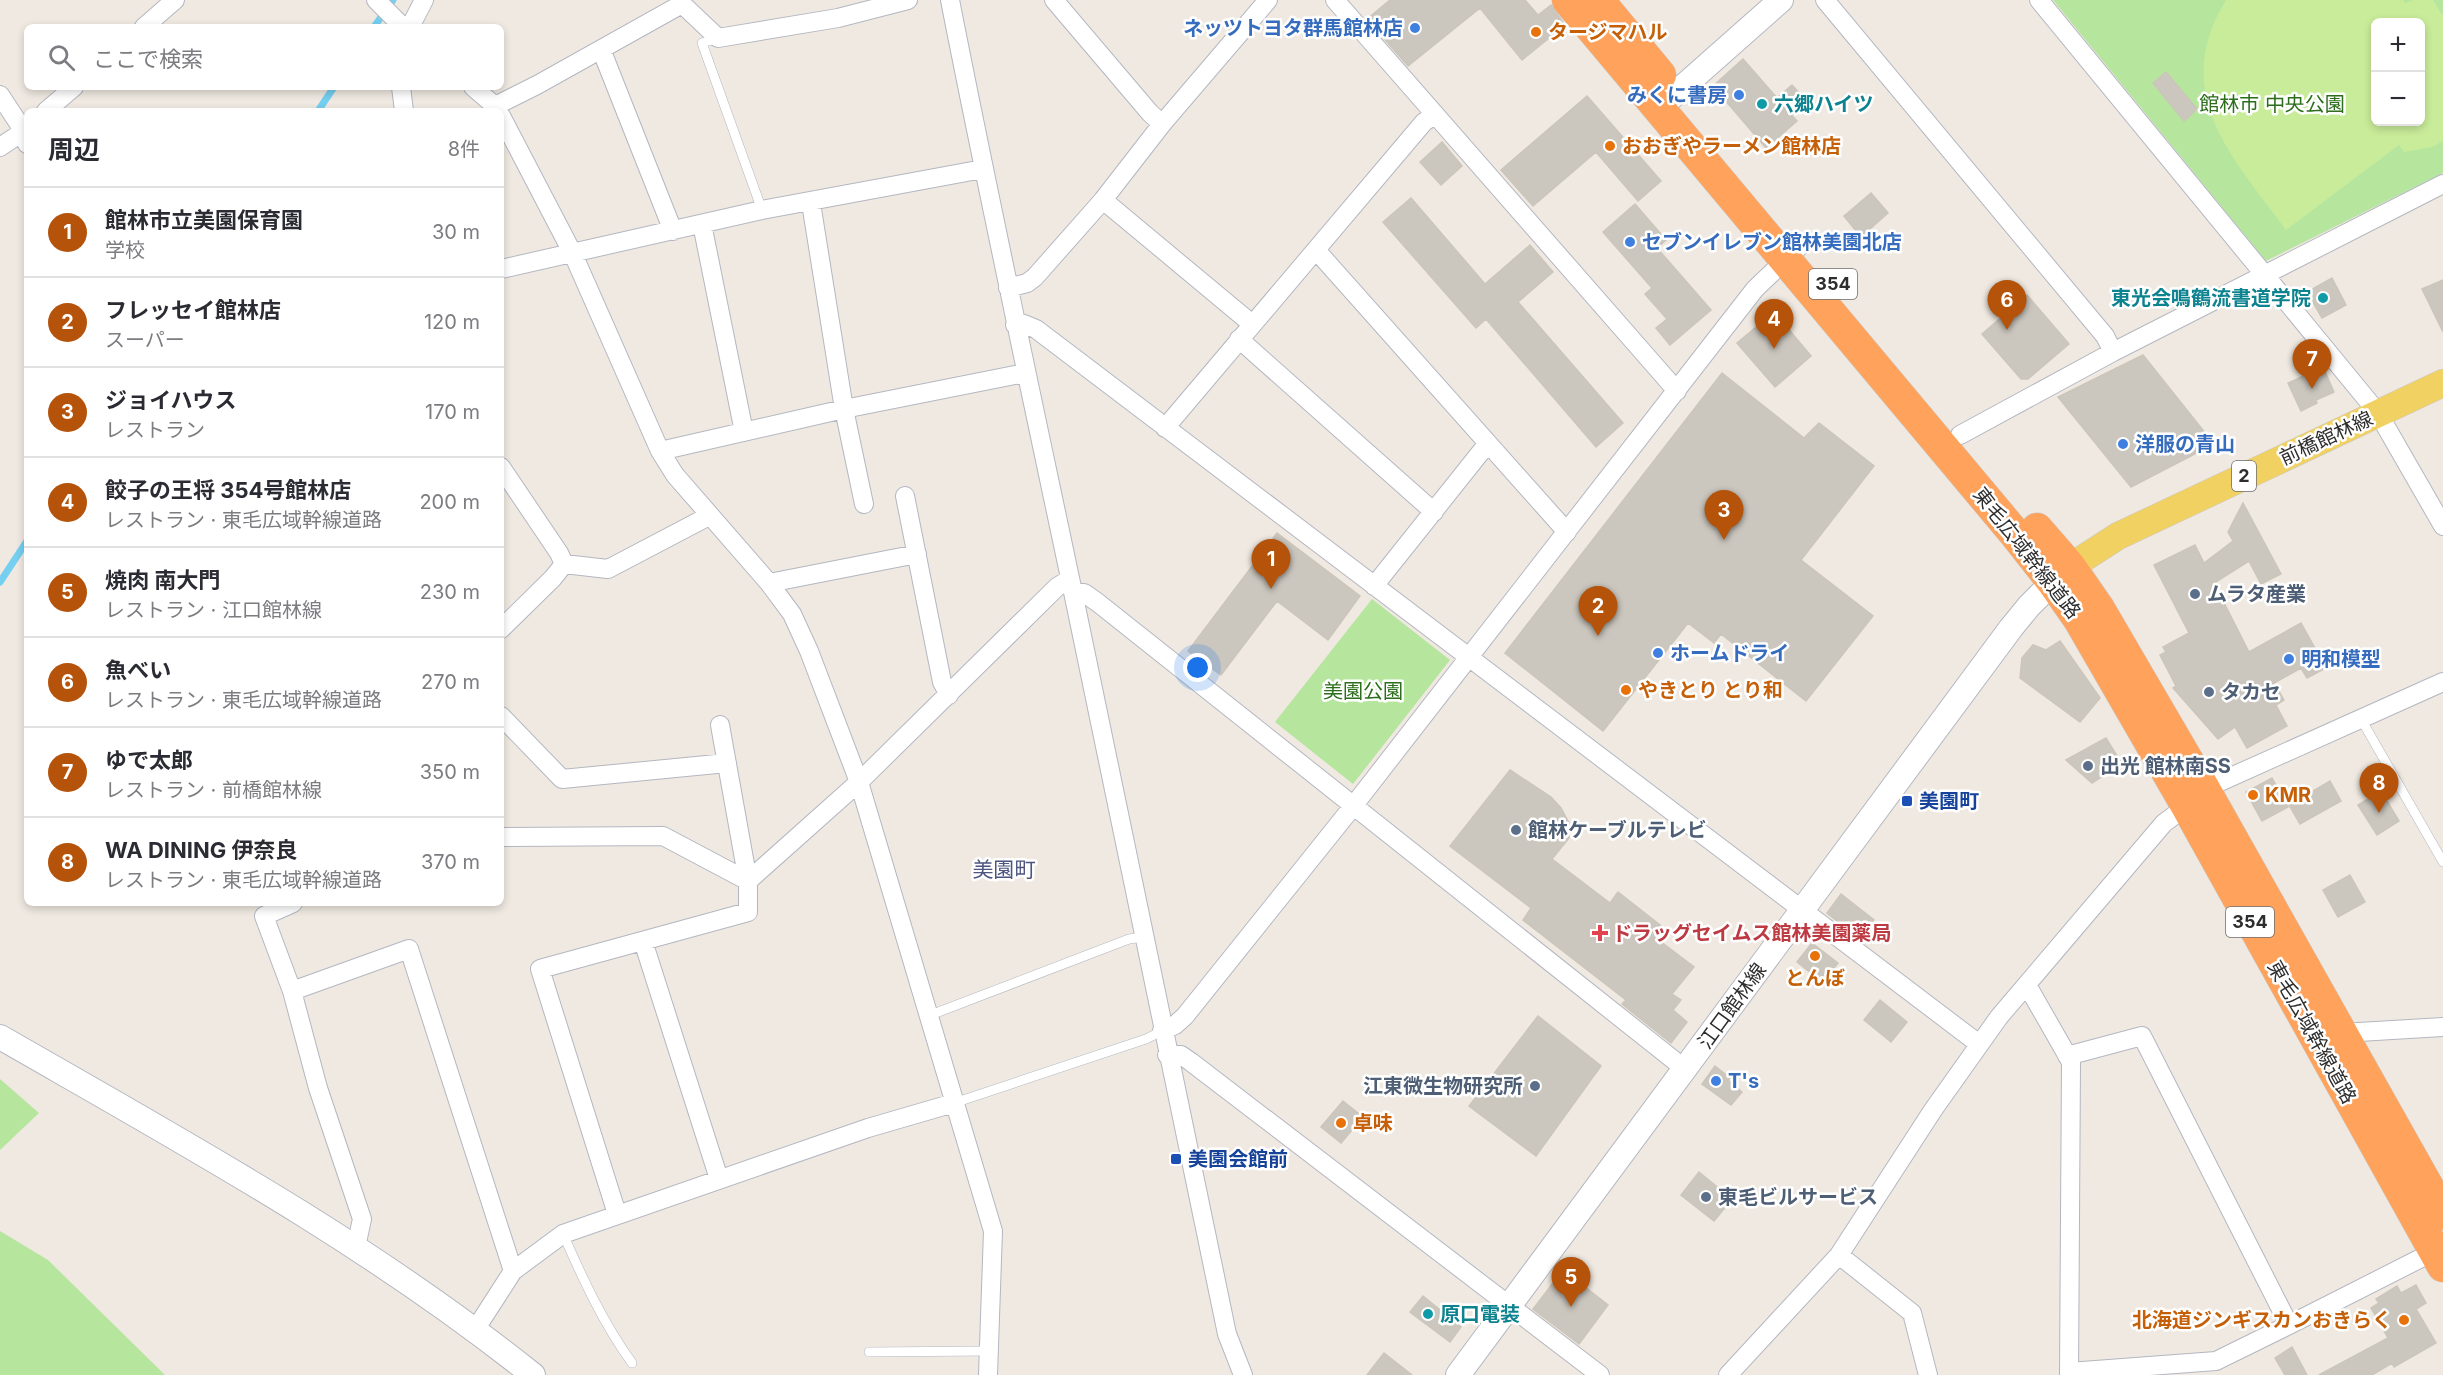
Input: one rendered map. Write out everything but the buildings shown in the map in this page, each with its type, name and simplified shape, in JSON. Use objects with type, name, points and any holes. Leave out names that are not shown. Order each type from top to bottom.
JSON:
[{"type":"highway","name":"東毛広域幹線道路","points":[[1568,0],[1667,101],[2061,574],[2099,609],[2195,798],[2439,1258]]},
{"type":"highway","name":"東毛広域幹線道路","points":[[1598,0],[1667,101]]},
{"type":"highway","name":"東毛広域幹線道路","points":[[1793,252],[1960,435],[2061,574]]},
{"type":"highway","name":"東毛広域幹線道路","points":[[2195,798],[2342,1033],[2443,1214]]},
{"type":"main road","points":[[1667,101],[1781,0]]},
{"type":"main road","name":"前橋館林線","points":[[2061,574],[2118,536],[2443,383]]},
{"type":"main road","name":"江口館林線","points":[[1458,1375],[2011,628],[2061,574]]},
{"type":"main road","points":[[0,1037],[244,1177],[356,1247],[417,1287],[533,1375]]},
{"type":"street","points":[[147,24],[175,0]]},
{"type":"street","points":[[376,0],[402,24]]},
{"type":"street","points":[[404,24],[424,0]]},
{"type":"street","points":[[503,108],[682,4],[718,38],[849,7],[908,0]]},
{"type":"street","points":[[950,0],[1162,1032],[1227,1334],[1243,1375]]},
{"type":"street","points":[[1054,0],[1150,113],[1162,124]]},
{"type":"street","points":[[1008,288],[1027,283],[1035,277],[1104,200],[1162,124],[1262,7],[1243,0]]},
{"type":"street","points":[[1335,0],[1677,391]]},
{"type":"street","points":[[1825,0],[2097,327],[2113,352]]},
{"type":"street","points":[[2039,0],[2378,413],[2443,525]]},
{"type":"street","points":[[601,49],[673,231]]},
{"type":"street","points":[[53,108],[71,90]]},
{"type":"street","points":[[401,90],[404,108]]},
{"type":"street","points":[[476,90],[495,108]]},
{"type":"street","points":[[0,95],[24,132]]},
{"type":"street","points":[[1165,428],[1424,122],[1435,115]]},
{"type":"street","points":[[504,122],[573,254],[660,451],[675,475],[769,583],[792,614],[809,651],[859,782],[993,1231],[988,1375]]},
{"type":"street","points":[[0,147],[24,136]]},
{"type":"street","points":[[504,268],[762,210],[811,203],[983,169]]},
{"type":"street","points":[[1960,435],[2113,352],[2443,184]]},
{"type":"street","points":[[1104,200],[1252,324]]},
{"type":"street","points":[[811,203],[844,409],[864,504]]},
{"type":"street","points":[[702,224],[744,432]]},
{"type":"street","points":[[1316,250],[1567,532]]},
{"type":"street","points":[[1162,1032],[1185,1016],[1354,805],[1755,290],[1793,252]]},
{"type":"street","points":[[1015,325],[1024,324],[1036,329],[1979,1044]]},
{"type":"street","points":[[1239,339],[1434,512]]},
{"type":"street","points":[[660,451],[844,409],[1025,373]]},
{"type":"street","points":[[1374,586],[1488,443]]},
{"type":"street","points":[[504,471],[564,564]]},
{"type":"street","points":[[905,496],[942,682],[949,695]]},
{"type":"street","points":[[564,564],[608,569],[709,516]]},
{"type":"street","points":[[769,583],[917,554]]},
{"type":"street","points":[[504,626],[553,578],[564,564]]},
{"type":"street","points":[[748,881],[859,782],[1057,587],[1071,586],[1097,602],[1685,1069]]},
{"type":"street","points":[[1728,1375],[1839,1255],[1933,1110],[1979,1044],[2164,823],[2195,798],[2443,682]]},
{"type":"street","points":[[504,719],[562,779],[727,763]]},
{"type":"street","points":[[617,1214],[540,969],[748,912],[748,881],[720,725]]},
{"type":"street","points":[[504,837],[663,836],[748,881]]},
{"type":"street","points":[[286,906],[264,916],[292,991],[318,1088],[362,1219],[356,1247]]},
{"type":"street","points":[[643,941],[719,1179]]},
{"type":"street","points":[[292,991],[409,949],[513,1271]]},
{"type":"street","points":[[2027,985],[2071,1062],[2069,1373],[2220,1368],[2289,1325],[2439,1258]]},
{"type":"street","points":[[2342,1033],[2443,1027]]},
{"type":"street","points":[[2067,1056],[2142,1036],[2289,1325]]},
{"type":"street","points":[[1167,1055],[1180,1055],[1191,1062],[1600,1375]]},
{"type":"street","points":[[475,1330],[513,1271],[563,1234],[868,1128],[954,1102]]},
{"type":"street","points":[[1839,1255],[1912,1313],[1928,1375]]},
{"type":"lane","points":[[718,38],[702,43],[762,210]]},
{"type":"lane","points":[[2361,719],[2443,862]]},
{"type":"lane","points":[[928,1016],[1129,939],[1144,937]]},
{"type":"lane","points":[[954,1102],[1162,1032]]},
{"type":"lane","points":[[563,1234],[610,1332],[632,1363]]},
{"type":"lane","points":[[869,1353],[988,1351]]},
{"type":"green space","name":"館林市 中央公園","points":[[2053,0],[2443,0],[2443,173],[2266,261]]},
{"type":"green space","points":[[2226,0],[2403,0],[2405,3],[2413,0],[2433,0],[2443,16],[2443,141],[2432,147],[2404,152],[2399,145],[2286,230],[2228,149],[2214,122],[2206,95],[2204,65],[2210,34]]},
{"type":"green space","name":"美園公園","points":[[1372,599],[1450,660],[1353,784],[1275,722]]},
{"type":"green space","points":[[0,1079],[39,1113],[0,1150]]},
{"type":"green space","points":[[0,1231],[48,1260],[165,1375],[0,1375]]},
{"type":"waterway","points":[[376,24],[393,0]]},
{"type":"waterway","points":[[320,108],[332,90]]},
{"type":"waterway","points":[[0,582],[24,546]]},
{"type":"place","name":"ネッツトヨタ群馬館林店","points":[[1415,28]]},
{"type":"place","name":"タージマハル","points":[[1536,32]]},
{"type":"place","name":"みくに書房","points":[[1739,95]]},
{"type":"place","name":"六郷ハイツ","points":[[1762,104]]},
{"type":"place","name":"おおぎやラーメン館林店","points":[[1610,146]]},
{"type":"place","name":"セブンイレブン館林美園北店","points":[[1630,242]]},
{"type":"place","name":"東光会鳴鶴流書道学院","points":[[2323,298]]},
{"type":"place","name":"魚べい","points":[[2007,330]]},
{"type":"place","name":"餃子の王将 354号館林店","points":[[1774,349]]},
{"type":"place","name":"ゆで太郎","points":[[2312,389]]},
{"type":"place","name":"洋服の青山","points":[[2123,444]]},
{"type":"place","name":"ジョイハウス","points":[[1724,540]]},
{"type":"place","name":"館林市立美園保育園","points":[[1271,589]]},
{"type":"place","name":"ムラタ産業","points":[[2195,594]]},
{"type":"place","name":"フレッセイ館林店","points":[[1598,636]]},
{"type":"place","name":"ホームドライ","points":[[1658,653]]},
{"type":"place","name":"明和模型","points":[[2289,659]]},
{"type":"place","name":"やきとり とり和","points":[[1626,690]]},
{"type":"place","name":"タカセ","points":[[2209,692]]},
{"type":"place","name":"出光 館林南SS","points":[[2088,766]]},
{"type":"place","name":"KMR","points":[[2253,795]]},
{"type":"place","name":"美園町","points":[[1907,801]]},
{"type":"place","name":"WA DINING 伊奈良","points":[[2379,813]]},
{"type":"place","name":"館林ケーブルテレビ","points":[[1516,830]]},
{"type":"place","name":"ドラッグセイムス館林美園薬局","points":[[1600,933]]},
{"type":"place","name":"とんぼ","points":[[1815,956]]},
{"type":"place","name":"T's","points":[[1716,1081]]},
{"type":"place","name":"江東微生物研究所","points":[[1535,1086]]},
{"type":"place","name":"卓味","points":[[1341,1123]]},
{"type":"place","name":"美園会館前","points":[[1176,1159]]},
{"type":"place","name":"東毛ビルサービス","points":[[1706,1197]]},
{"type":"place","name":"焼肉 南大門","points":[[1571,1307]]},
{"type":"place","name":"原口電装","points":[[1428,1314]]},
{"type":"place","name":"北海道ジンギスカンおきらく","points":[[2404,1320]]},
{"type":"district","name":"美園町","points":[[1004,870]]}]
